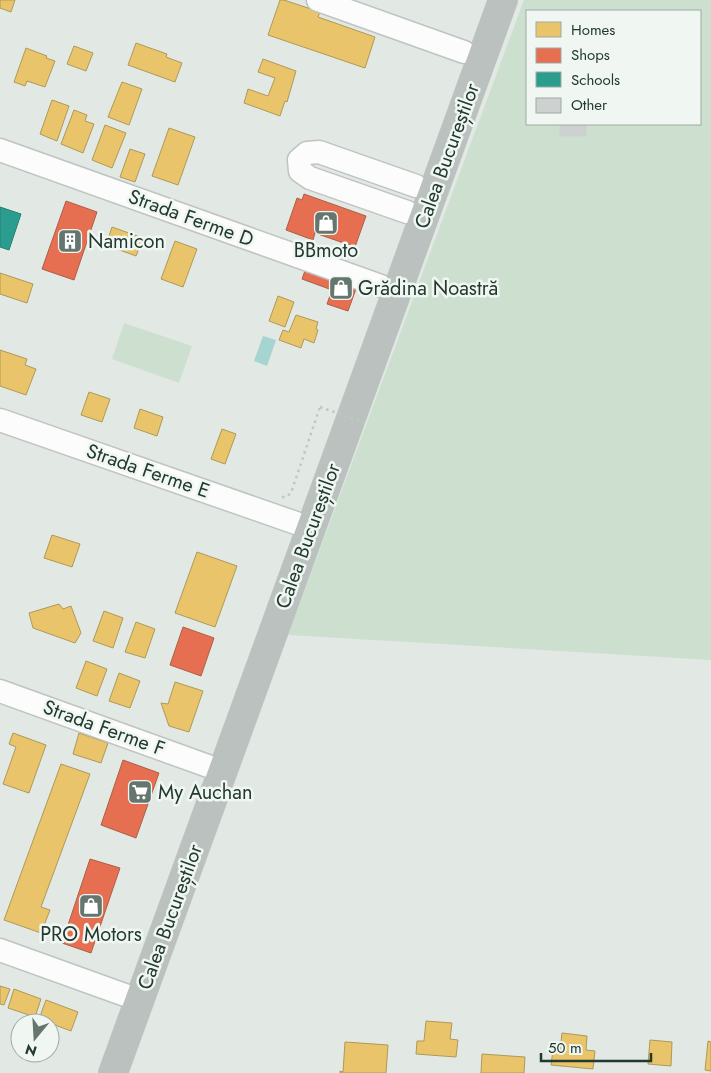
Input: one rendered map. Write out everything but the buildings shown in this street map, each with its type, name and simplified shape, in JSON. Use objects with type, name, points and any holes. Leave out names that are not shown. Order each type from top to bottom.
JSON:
[{"type":"highway","name":"Calea Bucureștilor","points":[[97,1073],[208,766],[283,519],[381,286],[483,0]]},
{"type":"highway","name":"Calea Bucureștilor","points":[[113,1073],[503,0]]},
{"type":"street","points":[[318,0],[464,52]]},
{"type":"street","name":"Strada Ferme D","points":[[0,150],[381,286]]},
{"type":"street","points":[[407,212],[310,178],[300,171],[299,160],[307,152],[319,152],[416,186]]},
{"type":"street","name":"Strada Ferme E","points":[[0,420],[283,519]]},
{"type":"street","name":"Strada Ferme F","points":[[0,691],[208,766]]},
{"type":"street","points":[[0,950],[125,995]]},
{"type":"path","points":[[283,519],[277,498],[286,497],[291,493],[320,407],[366,423]]},
{"type":"green space","points":[[524,0],[711,0],[711,660],[288,635]]},
{"type":"green space","points":[[124,323],[192,346],[179,383],[112,359]]},
{"type":"water","points":[[263,336],[276,340],[267,366],[254,361]]},
{"type":"place","name":"BBmoto","points":[[326,223]]},
{"type":"place","name":"Namicon","points":[[70,241]]},
{"type":"place","name":"Grădina Noastră","points":[[341,288]]},
{"type":"place","name":"My Auchan","points":[[140,792]]},
{"type":"place","name":"PRO Motors","points":[[91,906]]}]
